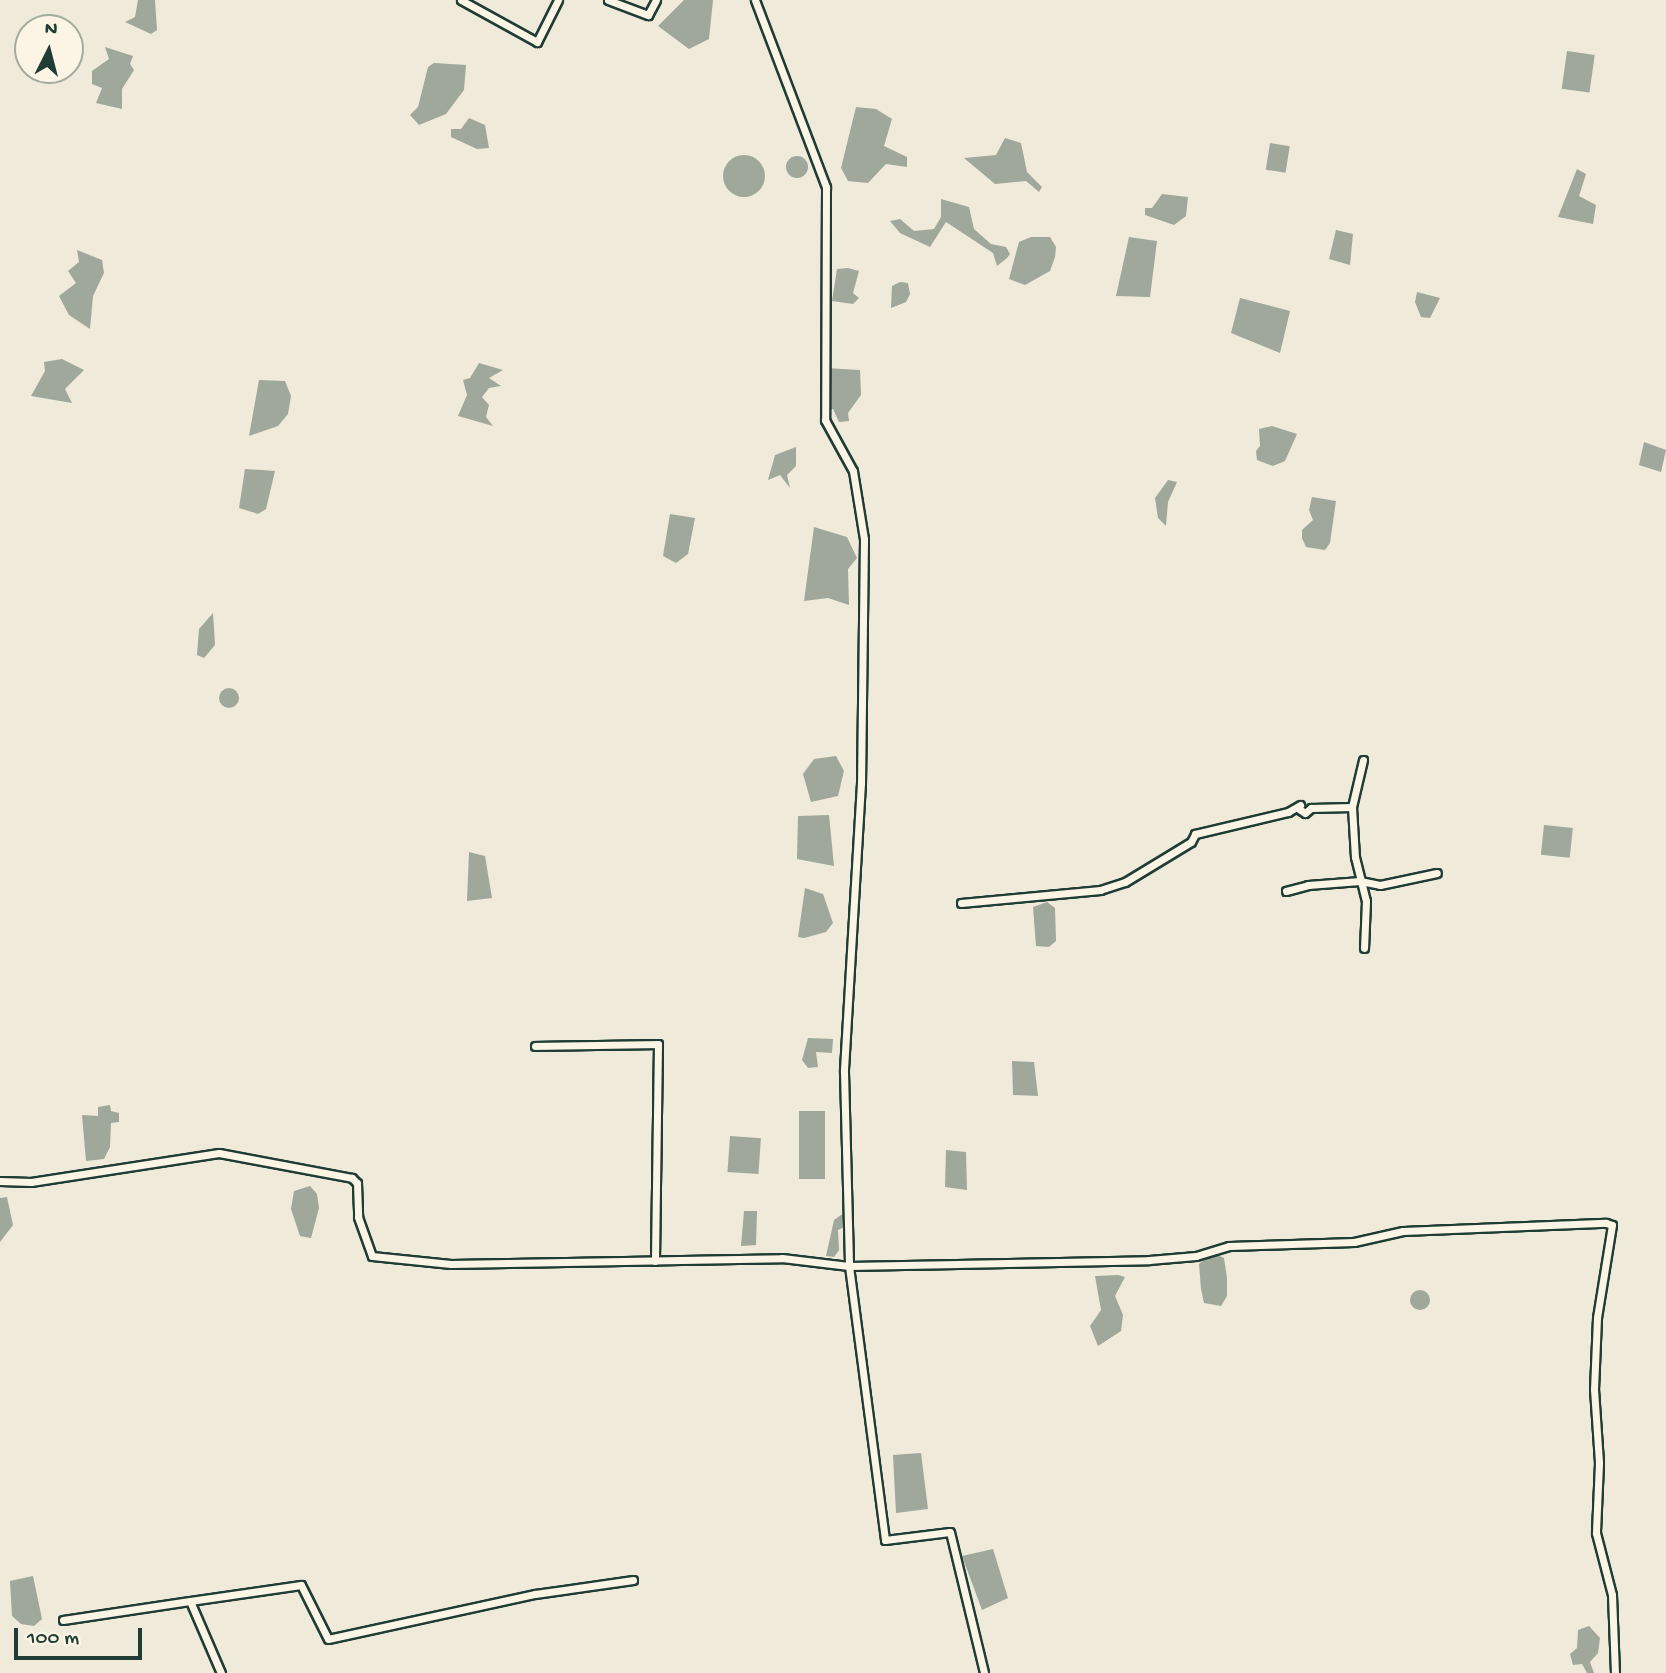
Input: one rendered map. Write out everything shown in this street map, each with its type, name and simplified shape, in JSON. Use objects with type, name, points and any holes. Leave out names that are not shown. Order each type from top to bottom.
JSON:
[{"type":"street","points":[[461,0],[537,42],[558,0]]},
{"type":"street","points":[[608,0],[648,15],[656,0]]},
{"type":"street","points":[[755,0],[826,187],[825,420],[853,471],[864,539],[861,783],[844,1072],[849,1266],[885,1540],[950,1532],[984,1673]]},
{"type":"street","points":[[1363,760],[1352,807],[1360,881],[1366,901],[1364,948]]},
{"type":"street","points":[[961,903],[1100,890],[1125,882],[1192,842],[1195,834],[1300,807],[1305,813],[1311,808],[1352,807]]},
{"type":"street","points":[[1286,891],[1308,885],[1360,881],[1380,885],[1437,873]]},
{"type":"street","points":[[535,1046],[658,1044],[655,1261]]},
{"type":"street","points":[[0,1181],[31,1182],[219,1153],[356,1180],[358,1217],[370,1252],[376,1258],[451,1264],[782,1258],[849,1266],[1176,1259],[1229,1246],[1354,1242],[1403,1231],[1528,1224],[1612,1225],[1597,1318],[1594,1389],[1599,1463],[1595,1533],[1612,1595],[1615,1673]]},
{"type":"street","points":[[64,1620],[301,1585],[328,1639],[535,1594],[633,1580]]},
{"type":"street","points":[[190,1601],[221,1673]]},
{"type":"shaded area","points":[[138,0],[155,0],[157,30],[151,34],[125,22],[135,17]]},
{"type":"shaded area","points":[[684,0],[713,0],[709,39],[689,49],[658,26]]},
{"type":"shaded area","points":[[105,47],[133,56],[130,64],[134,70],[122,89],[122,109],[96,103],[102,88],[92,84],[92,71],[109,59]]},
{"type":"shaded area","points":[[1567,51],[1595,55],[1589,93],[1562,89]]},
{"type":"shaded area","points":[[434,63],[466,65],[464,90],[446,114],[419,125],[410,115],[418,107],[428,67]]},
{"type":"shaded area","points":[[856,107],[876,109],[892,119],[884,146],[907,157],[907,167],[886,164],[868,183],[848,181],[841,168]]},
{"type":"shaded area","points":[[469,118],[485,125],[489,148],[477,149],[451,137],[451,129],[461,129]]},
{"type":"shaded area","points":[[1005,138],[1021,143],[1027,172],[1042,187],[1039,192],[1026,181],[995,184],[964,158],[996,155]]},
{"type":"shaded area","points":[[1270,143],[1290,146],[1286,173],[1266,170]]},
{"type":"shaded area","points":[[744,155],[759,161],[765,176],[759,191],[744,197],[729,191],[723,176],[729,161]]},
{"type":"shaded area","points":[[797,156],[805,159],[808,167],[805,175],[797,178],[789,175],[786,167],[789,159]]},
{"type":"shaded area","points":[[1577,169],[1586,174],[1579,196],[1596,205],[1593,224],[1558,217]]},
{"type":"shaded area","points":[[1162,194],[1188,197],[1186,216],[1174,225],[1145,215],[1145,208],[1152,208]]},
{"type":"shaded area","points":[[941,199],[969,207],[974,229],[991,244],[1006,247],[1010,254],[1007,258],[997,266],[993,253],[946,222],[930,247],[900,233],[890,221],[900,219],[914,231],[934,229],[941,217]]},
{"type":"shaded area","points":[[1336,230],[1353,234],[1350,265],[1329,259]]},
{"type":"shaded area","points":[[1031,237],[1050,237],[1056,247],[1055,257],[1050,271],[1025,285],[1009,279],[1019,242]]},
{"type":"shaded area","points":[[1129,237],[1157,241],[1150,297],[1116,296]]},
{"type":"shaded area","points":[[77,250],[102,260],[104,273],[93,296],[90,329],[69,315],[59,296],[76,283],[68,271],[79,262]]},
{"type":"shaded area","points":[[837,269],[859,271],[853,293],[859,298],[853,304],[832,301]]},
{"type":"shaded area","points":[[900,282],[908,283],[910,294],[906,302],[891,308],[892,286]]},
{"type":"shaded area","points":[[1417,292],[1440,298],[1430,318],[1421,317],[1415,302]]},
{"type":"shaded area","points":[[1240,298],[1290,311],[1280,353],[1231,333]]},
{"type":"shaded area","points":[[62,359],[84,370],[65,389],[72,403],[31,396],[45,371],[44,362]]},
{"type":"shaded area","points":[[479,363],[503,370],[489,378],[501,386],[489,388],[482,397],[489,405],[486,417],[493,426],[458,416],[467,395],[463,380],[470,378]]},
{"type":"shaded area","points":[[825,368],[860,370],[861,395],[848,413],[849,421],[839,422],[833,409],[825,409]]},
{"type":"shaded area","points":[[259,380],[285,381],[291,396],[288,414],[278,426],[249,436]]},
{"type":"shaded area","points":[[1272,426],[1297,434],[1285,461],[1273,466],[1257,460],[1256,451],[1260,446],[1259,429]]},
{"type":"shaded area","points":[[1644,442],[1666,450],[1661,472],[1639,465]]},
{"type":"shaded area","points":[[796,447],[796,466],[787,475],[790,488],[780,475],[768,480],[775,455]]},
{"type":"shaded area","points":[[245,469],[275,471],[266,509],[258,514],[239,508]]},
{"type":"shaded area","points":[[1168,480],[1177,482],[1168,502],[1166,526],[1158,518],[1155,498]]},
{"type":"shaded area","points":[[1312,497],[1336,501],[1330,543],[1325,550],[1306,547],[1302,538],[1302,530],[1313,520],[1309,510]]},
{"type":"shaded area","points":[[670,514],[695,518],[688,554],[676,563],[663,556]]},
{"type":"shaded area","points":[[814,527],[847,537],[857,558],[848,569],[849,605],[828,598],[804,601]]},
{"type":"shaded area","points":[[213,613],[215,645],[204,658],[197,655],[199,629]]},
{"type":"shaded area","points":[[225,688],[233,688],[239,698],[233,708],[225,708],[219,702],[219,694]]},
{"type":"shaded area","points":[[836,756],[844,771],[838,796],[811,802],[803,774],[814,759]]},
{"type":"shaded area","points":[[829,815],[834,866],[797,859],[798,816]]},
{"type":"shaded area","points":[[1544,825],[1573,828],[1570,858],[1541,855]]},
{"type":"shaded area","points":[[469,852],[485,856],[492,898],[467,901]]},
{"type":"shaded area","points":[[805,888],[823,894],[833,923],[826,932],[804,938],[798,937]]},
{"type":"shaded area","points":[[1047,902],[1055,908],[1056,941],[1049,947],[1036,946],[1033,907]]},
{"type":"shaded area","points":[[808,1038],[833,1039],[832,1053],[816,1052],[818,1067],[808,1068],[802,1060]]},
{"type":"shaded area","points":[[1012,1061],[1034,1062],[1038,1096],[1013,1095]]},
{"type":"shaded area","points":[[110,1105],[111,1111],[119,1113],[119,1122],[111,1123],[110,1147],[104,1159],[86,1161],[82,1115],[98,1116],[98,1107]]},
{"type":"shaded area","points":[[799,1111],[825,1111],[825,1179],[799,1179]]},
{"type":"shaded area","points":[[730,1136],[761,1138],[758,1174],[727,1172]]},
{"type":"shaded area","points":[[946,1150],[966,1152],[967,1190],[945,1187]]},
{"type":"shaded area","points":[[310,1186],[317,1194],[319,1208],[311,1238],[300,1236],[291,1209],[294,1191]]},
{"type":"shaded area","points":[[7,1197],[13,1225],[0,1242],[0,1198]]},
{"type":"shaded area","points":[[744,1211],[757,1211],[756,1245],[741,1246]]},
{"type":"shaded area","points":[[844,1213],[847,1226],[838,1230],[839,1250],[834,1257],[826,1256],[834,1220]]},
{"type":"shaded area","points":[[1213,1253],[1224,1258],[1227,1296],[1221,1306],[1204,1303],[1201,1289],[1199,1264]]},
{"type":"shaded area","points":[[1095,1276],[1125,1277],[1115,1296],[1123,1315],[1121,1331],[1098,1346],[1090,1326],[1101,1310]]},
{"type":"shaded area","points":[[1420,1290],[1427,1293],[1430,1300],[1427,1307],[1420,1310],[1413,1307],[1410,1300],[1413,1293]]},
{"type":"shaded area","points":[[921,1453],[928,1509],[896,1513],[893,1455]]},
{"type":"shaded area","points":[[993,1549],[1008,1598],[982,1610],[962,1556]]},
{"type":"shaded area","points":[[33,1576],[42,1619],[34,1626],[21,1624],[12,1616],[10,1581]]},
{"type":"shaded area","points":[[1589,1626],[1600,1638],[1598,1653],[1590,1662],[1594,1673],[1587,1673],[1582,1664],[1573,1665],[1570,1654],[1577,1648],[1578,1630]]}]
